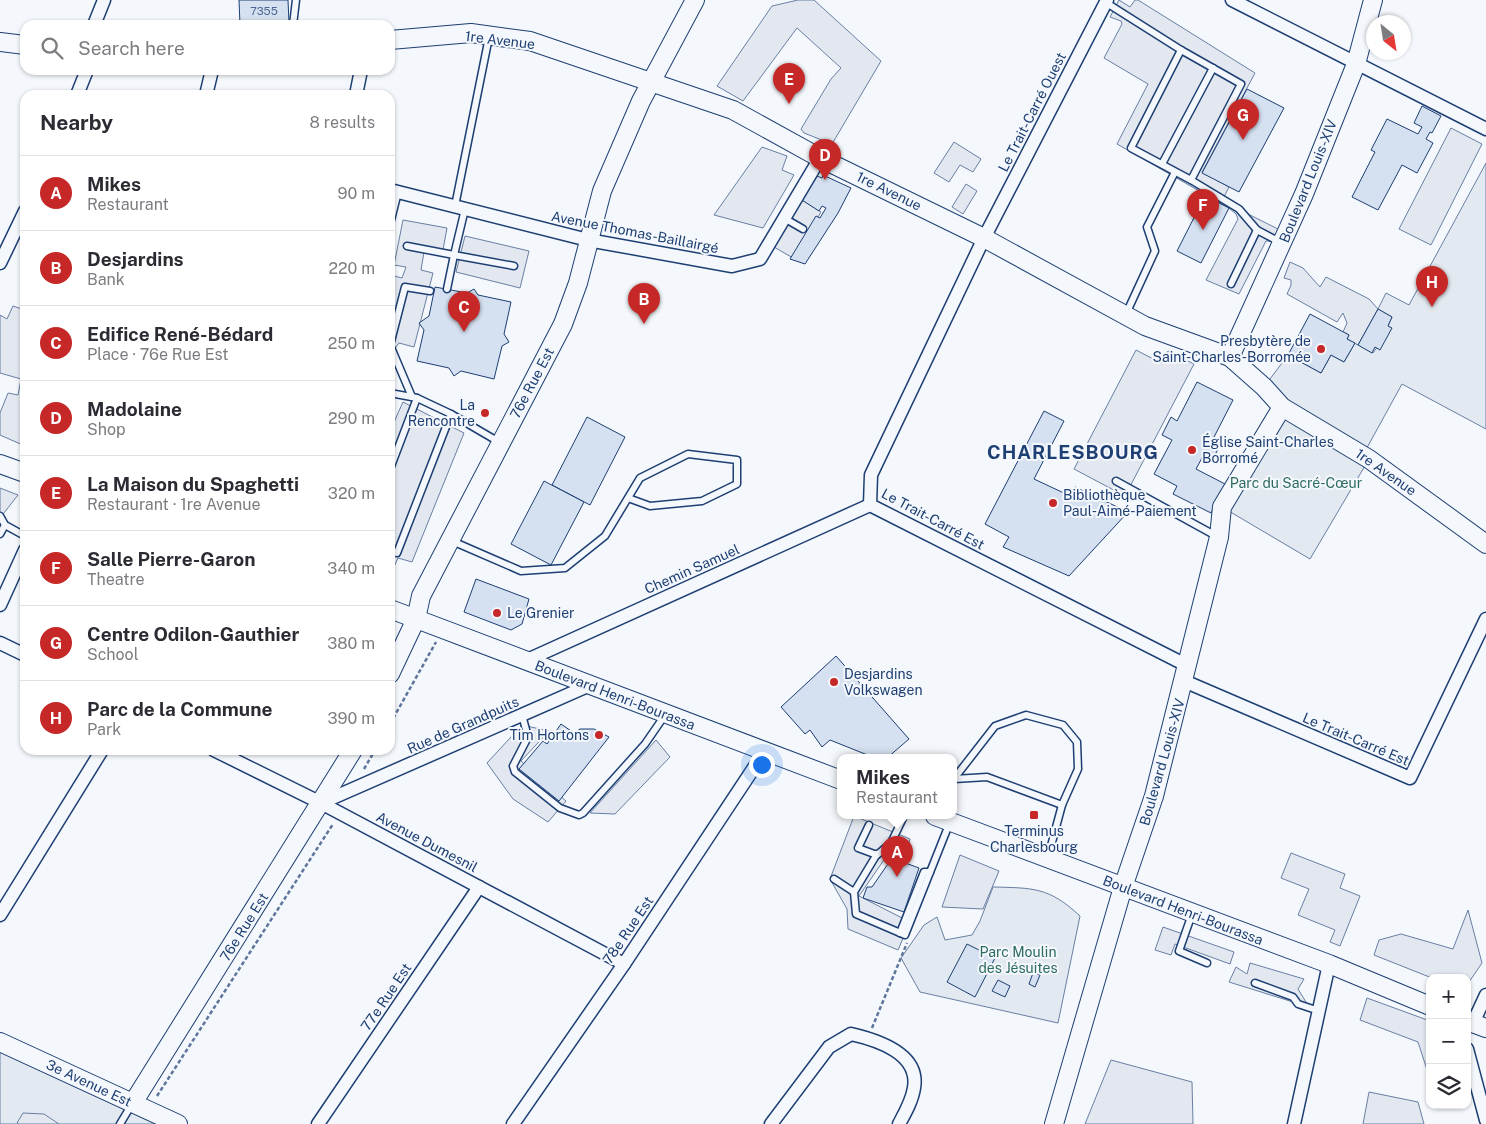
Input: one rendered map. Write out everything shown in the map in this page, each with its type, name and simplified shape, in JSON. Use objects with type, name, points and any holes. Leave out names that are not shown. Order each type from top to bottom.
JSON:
[{"type":"street","points":[[96,20],[104,0]]},
{"type":"street","name":"76e Rue Est","points":[[395,663],[416,619],[421,596],[563,324],[578,283],[602,191],[651,82],[695,0]]},
{"type":"street","points":[[1232,0],[1486,129]]},
{"type":"street","name":"Boulevard Louis-XIV","points":[[1230,357],[1283,243],[1356,64],[1373,0]]},
{"type":"street","name":"Le Trait-Carré Ouest","points":[[984,238],[1106,1]]},
{"type":"street","name":"1re Avenue","points":[[395,40],[471,33],[530,41],[733,110],[820,158],[984,238],[1145,326],[1230,357],[1264,387],[1282,407],[1369,459],[1486,544]]},
{"type":"street","points":[[0,42],[20,44]]},
{"type":"street","points":[[79,90],[85,75]]},
{"type":"street","points":[[207,90],[211,75]]},
{"type":"street","points":[[357,90],[360,75]]},
{"type":"street","name":"Avenue Thomas-Baillairgé","points":[[395,191],[588,240],[732,266],[760,259],[820,158]]},
{"type":"street","points":[[0,263],[20,226]]},
{"type":"street","name":"Le Trait-Carré Est","points":[[984,238],[871,475],[870,505],[1186,674],[1410,778],[1486,619]]},
{"type":"street","name":"Boulevard Louis-XIV","points":[[1054,1124],[1123,887],[1154,796],[1219,537],[1222,507],[1282,407]]},
{"type":"street","points":[[0,464],[20,471]]},
{"type":"street","name":"Chemin Samuel","points":[[526,661],[870,505]]},
{"type":"street","points":[[0,605],[20,561]]},
{"type":"street","name":"Boulevard Henri-Bourassa","points":[[395,611],[837,778]]},
{"type":"street","points":[[0,643],[20,653]]},
{"type":"street","name":"Rue de Grandpuits","points":[[321,804],[590,685]]},
{"type":"street","name":"78e Rue Est","points":[[513,1124],[624,964],[765,751]]},
{"type":"street","points":[[0,915],[99,755]]},
{"type":"street","name":"Avenue Dumesnil","points":[[224,755],[340,813],[624,964]]},
{"type":"street","name":"76e Rue Est","points":[[140,1107],[350,755]]},
{"type":"street","name":"Boulevard Henri-Bourassa","points":[[943,819],[1329,964],[1426,1004]]},
{"type":"street","name":"77e Rue Est","points":[[318,1124],[479,887]]},
{"type":"street","points":[[1294,1124],[1329,964]]},
{"type":"street","points":[[1475,1024],[1486,995]]},
{"type":"street","points":[[771,1124],[829,1048],[851,1034],[868,1038],[899,1053],[908,1062],[914,1075],[914,1088],[899,1124]]},
{"type":"street","name":"3e Avenue Est","points":[[0,1042],[178,1124]]},
{"type":"street","points":[[1471,1064],[1486,1120]]},
{"type":"lane","points":[[294,20],[296,0]]},
{"type":"lane","points":[[1106,1],[1181,50],[1241,84],[1191,180]]},
{"type":"lane","points":[[447,289],[490,36]]},
{"type":"lane","points":[[1181,50],[1131,148],[1239,208],[1257,230],[1283,243]]},
{"type":"lane","points":[[1162,164],[1213,68]]},
{"type":"lane","points":[[1125,316],[1154,251],[1147,228],[1175,172]]},
{"type":"lane","points":[[784,218],[803,229]]},
{"type":"lane","points":[[1231,284],[1257,230]]},
{"type":"lane","points":[[408,246],[514,266]]},
{"type":"lane","points":[[395,326],[405,287],[430,291]]},
{"type":"lane","points":[[395,356],[414,397],[395,454]]},
{"type":"lane","points":[[395,394],[414,397],[451,414],[500,442]]},
{"type":"lane","points":[[395,552],[397,553],[451,414]]},
{"type":"lane","points":[[450,540],[521,571],[565,568],[605,536],[640,478],[688,454],[737,460],[738,484],[702,501],[650,506],[628,498]]},
{"type":"lane","points":[[1116,481],[1219,537]]},
{"type":"lane","points":[[0,516],[5,524],[20,533]]},
{"type":"lane","points":[[0,534],[5,524]]},
{"type":"lane","points":[[522,716],[528,737],[513,766],[516,772],[560,808],[579,815],[583,814],[645,744],[666,714]]},
{"type":"lane","points":[[957,775],[995,726],[1026,715],[1063,725],[1077,742],[1078,769],[1062,805],[1047,859]]},
{"type":"lane","points":[[957,779],[987,777],[1062,805]]},
{"type":"lane","points":[[903,819],[891,843],[877,854],[854,892],[856,914],[905,935],[930,872],[943,819]]},
{"type":"lane","points":[[869,825],[858,848],[877,854]]},
{"type":"lane","points":[[834,879],[854,892]]},
{"type":"lane","points":[[1192,913],[1179,951],[1207,963]]},
{"type":"lane","points":[[1255,983],[1293,997],[1298,1004],[1319,1011]]},
{"type":"lane","points":[[120,1124],[140,1107]]},
{"type":"path","points":[[395,715],[443,629]]},
{"type":"path","points":[[140,1107],[340,813]]},
{"type":"green space","name":"Parc du Sacré-Cœur","points":[[1486,163],[1486,429],[1402,384],[1363,455],[1369,459],[1310,559],[1222,507],[1281,407],[1264,387],[1288,355],[1321,373],[1331,355],[1344,362],[1355,343],[1373,353],[1391,328],[1388,326],[1392,317],[1378,309],[1386,293],[1409,305]]},
{"type":"green space","name":"Parc Moulin des Jésuites","points":[[993,887],[1030,889],[1049,894],[1069,906],[1080,916],[1058,1023],[920,992],[901,958],[924,925],[937,917],[945,940],[972,935],[980,921]]},
{"type":"green space","points":[[0,1042],[178,1124],[0,1124]]},
{"type":"shaded area","points":[[798,0],[814,0],[881,61],[832,144],[804,133],[801,129],[831,79],[841,68],[797,28],[743,101],[717,86],[772,6]]},
{"type":"shaded area","points":[[1119,0],[1130,7],[1135,0],[1138,0],[1255,73],[1202,172],[1229,187],[1224,197],[1239,205],[1246,213],[1278,229],[1273,241],[1266,241],[1239,294],[1206,280],[1238,219],[1236,214],[1229,208],[1117,144],[1148,84],[1104,58],[1122,24],[1121,21],[1110,17]]},
{"type":"shaded area","points":[[1451,128],[1482,144],[1431,245],[1399,229]]},
{"type":"shaded area","points":[[954,142],[981,159],[973,172],[960,165],[949,182],[934,173]]},
{"type":"shaded area","points":[[762,147],[787,156],[782,170],[794,175],[763,228],[714,215]]},
{"type":"shaded area","points":[[966,184],[977,191],[963,214],[952,207]]},
{"type":"shaded area","points":[[802,200],[821,212],[793,258],[774,247]]},
{"type":"shaded area","points":[[403,220],[447,228],[442,255],[424,252],[421,270],[433,273],[414,347],[399,343],[395,348],[395,276],[402,278],[406,267],[395,265]]},
{"type":"shaded area","points":[[465,236],[529,251],[520,288],[456,272]]},
{"type":"shaded area","points":[[1290,262],[1303,268],[1320,287],[1326,277],[1369,299],[1378,309],[1358,345],[1347,339],[1349,335],[1343,332],[1347,323],[1343,313],[1337,322],[1287,294],[1291,280],[1284,278]]},
{"type":"shaded area","points":[[13,306],[20,308],[20,379],[0,373],[0,315],[7,319]]},
{"type":"shaded area","points":[[1136,350],[1161,363],[1168,351],[1194,364],[1125,496],[1074,469]]},
{"type":"shaded area","points":[[20,384],[20,444],[0,435],[0,413],[8,393],[18,395]]},
{"type":"shaded area","points":[[403,402],[464,433],[412,562],[398,558],[395,564],[395,420]]},
{"type":"shaded area","points":[[0,488],[18,495],[0,518]]},
{"type":"shaded area","points":[[522,725],[549,731],[521,761],[566,801],[548,822],[513,799],[487,763]]},
{"type":"shaded area","points":[[656,740],[670,757],[615,814],[590,813]]},
{"type":"shaded area","points":[[853,819],[861,819],[910,839],[904,859],[888,854],[859,896],[910,922],[898,950],[848,929],[847,909],[830,879]]},
{"type":"shaded area","points":[[1291,853],[1345,874],[1340,888],[1360,896],[1340,946],[1330,942],[1335,930],[1298,915],[1309,889],[1281,878]]},
{"type":"shaded area","points":[[960,855],[999,871],[983,909],[942,907]]},
{"type":"shaded area","points":[[1468,910],[1482,963],[1471,979],[1471,974],[1426,974],[1426,976],[1374,955],[1379,940],[1401,934],[1453,949]]},
{"type":"shaded area","points":[[1163,927],[1234,952],[1230,964],[1175,944],[1171,955],[1155,950]]},
{"type":"shaded area","points":[[1250,963],[1304,979],[1298,989],[1309,1007],[1229,982],[1236,967],[1247,974]]},
{"type":"shaded area","points":[[1367,998],[1426,1020],[1426,1067],[1418,1042],[1360,1020]]},
{"type":"shaded area","points":[[1111,1060],[1192,1082],[1193,1124],[1085,1124]]},
{"type":"shaded area","points":[[1369,1092],[1418,1102],[1424,1124],[1363,1124]]},
{"type":"shaded area","points":[[23,1113],[44,1114],[59,1124],[19,1124],[17,1123]]},
{"type":"building","points":[[239,0],[288,0],[289,20],[240,20]]},
{"type":"building","points":[[1247,89],[1284,108],[1239,192],[1202,173]]},
{"type":"building","points":[[1422,106],[1441,116],[1432,133],[1430,132],[1426,139],[1433,143],[1417,173],[1402,165],[1378,210],[1352,197],[1375,152],[1371,150],[1387,119],[1418,134],[1422,127],[1414,123]]},
{"type":"building","points":[[823,175],[851,188],[838,213],[805,264],[790,259],[816,216],[820,218],[826,208],[822,206],[819,211],[802,200],[817,176],[822,178]]},
{"type":"building","points":[[1205,196],[1229,208],[1201,263],[1177,251]]},
{"type":"building","points":[[435,287],[467,293],[474,289],[478,295],[511,302],[504,334],[509,342],[502,346],[494,379],[461,371],[454,376],[449,368],[417,361],[424,330],[419,323],[429,316]]},
{"type":"building","points":[[1378,309],[1392,317],[1388,326],[1392,328],[1380,350],[1375,347],[1372,353],[1358,345]]},
{"type":"building","name":"Presbytère de Saint-Charles-Borromée","points":[[1310,314],[1349,335],[1347,339],[1355,343],[1344,362],[1331,355],[1321,373],[1288,355]]},
{"type":"building","name":"Église Saint-Charles Borromé","points":[[1197,382],[1233,400],[1213,439],[1221,443],[1212,461],[1203,456],[1196,469],[1225,484],[1211,513],[1173,494],[1177,486],[1154,474],[1172,440],[1162,435],[1171,417],[1177,421]]},
{"type":"building","name":"Bibliothèque Paul-Aimé-Paiement","points":[[1044,411],[1064,421],[1034,479],[1066,494],[1075,487],[1128,512],[1069,576],[1003,547],[1009,537],[985,524]]},
{"type":"building","points":[[587,417],[625,437],[590,505],[552,485]]},
{"type":"building","points":[[544,481],[584,502],[551,565],[511,544]]},
{"type":"building","points":[[476,579],[529,599],[522,624],[511,630],[464,612]]},
{"type":"building","name":"Desjardins Volkswagen","points":[[836,656],[909,739],[892,754],[865,754],[830,740],[822,747],[810,730],[805,734],[781,707]]},
{"type":"building","points":[[561,724],[574,733],[580,729],[594,729],[609,737],[559,801],[519,769],[543,741],[547,744]]},
{"type":"building","points":[[892,858],[919,868],[904,912],[863,898],[867,887],[872,887]]},
{"type":"building","points":[[967,944],[995,958],[975,997],[947,982]]},
{"type":"building","points":[[1033,973],[1040,975],[1035,987],[1029,984]]},
{"type":"building","points":[[998,980],[1010,986],[1005,997],[992,991]]},
{"type":"place","name":"La Maison du Spaghetti","points":[[789,104]]},
{"type":"place","name":"Centre Odilon-Gauthier","points":[[1243,140]]},
{"type":"place","name":"Madolaine","points":[[825,180]]},
{"type":"place","name":"Salle Pierre-Garon","points":[[1203,230]]},
{"type":"place","name":"Parc de la Commune","points":[[1432,307]]},
{"type":"place","name":"Desjardins","points":[[644,324]]},
{"type":"place","name":"Edifice René-Bédard","points":[[464,332]]},
{"type":"place","name":"Presbytère de Saint-Charles-Borromée","points":[[1321,349]]},
{"type":"place","name":"La Rencontre","points":[[485,413]]},
{"type":"place","name":"Église Saint-Charles Borromé","points":[[1192,450]]},
{"type":"place","name":"Bibliothèque Paul-Aimé-Paiement","points":[[1053,503]]},
{"type":"place","name":"Le Grenier","points":[[497,613]]},
{"type":"place","name":"Desjardins Volkswagen","points":[[834,682]]},
{"type":"place","name":"Tim Hortons","points":[[599,735]]},
{"type":"place","name":"Terminus Charlesbourg","points":[[1034,815]]},
{"type":"place","name":"Mikes","points":[[897,877]]},
{"type":"district","name":"CHARLESBOURG","points":[[1073,452]]}]
